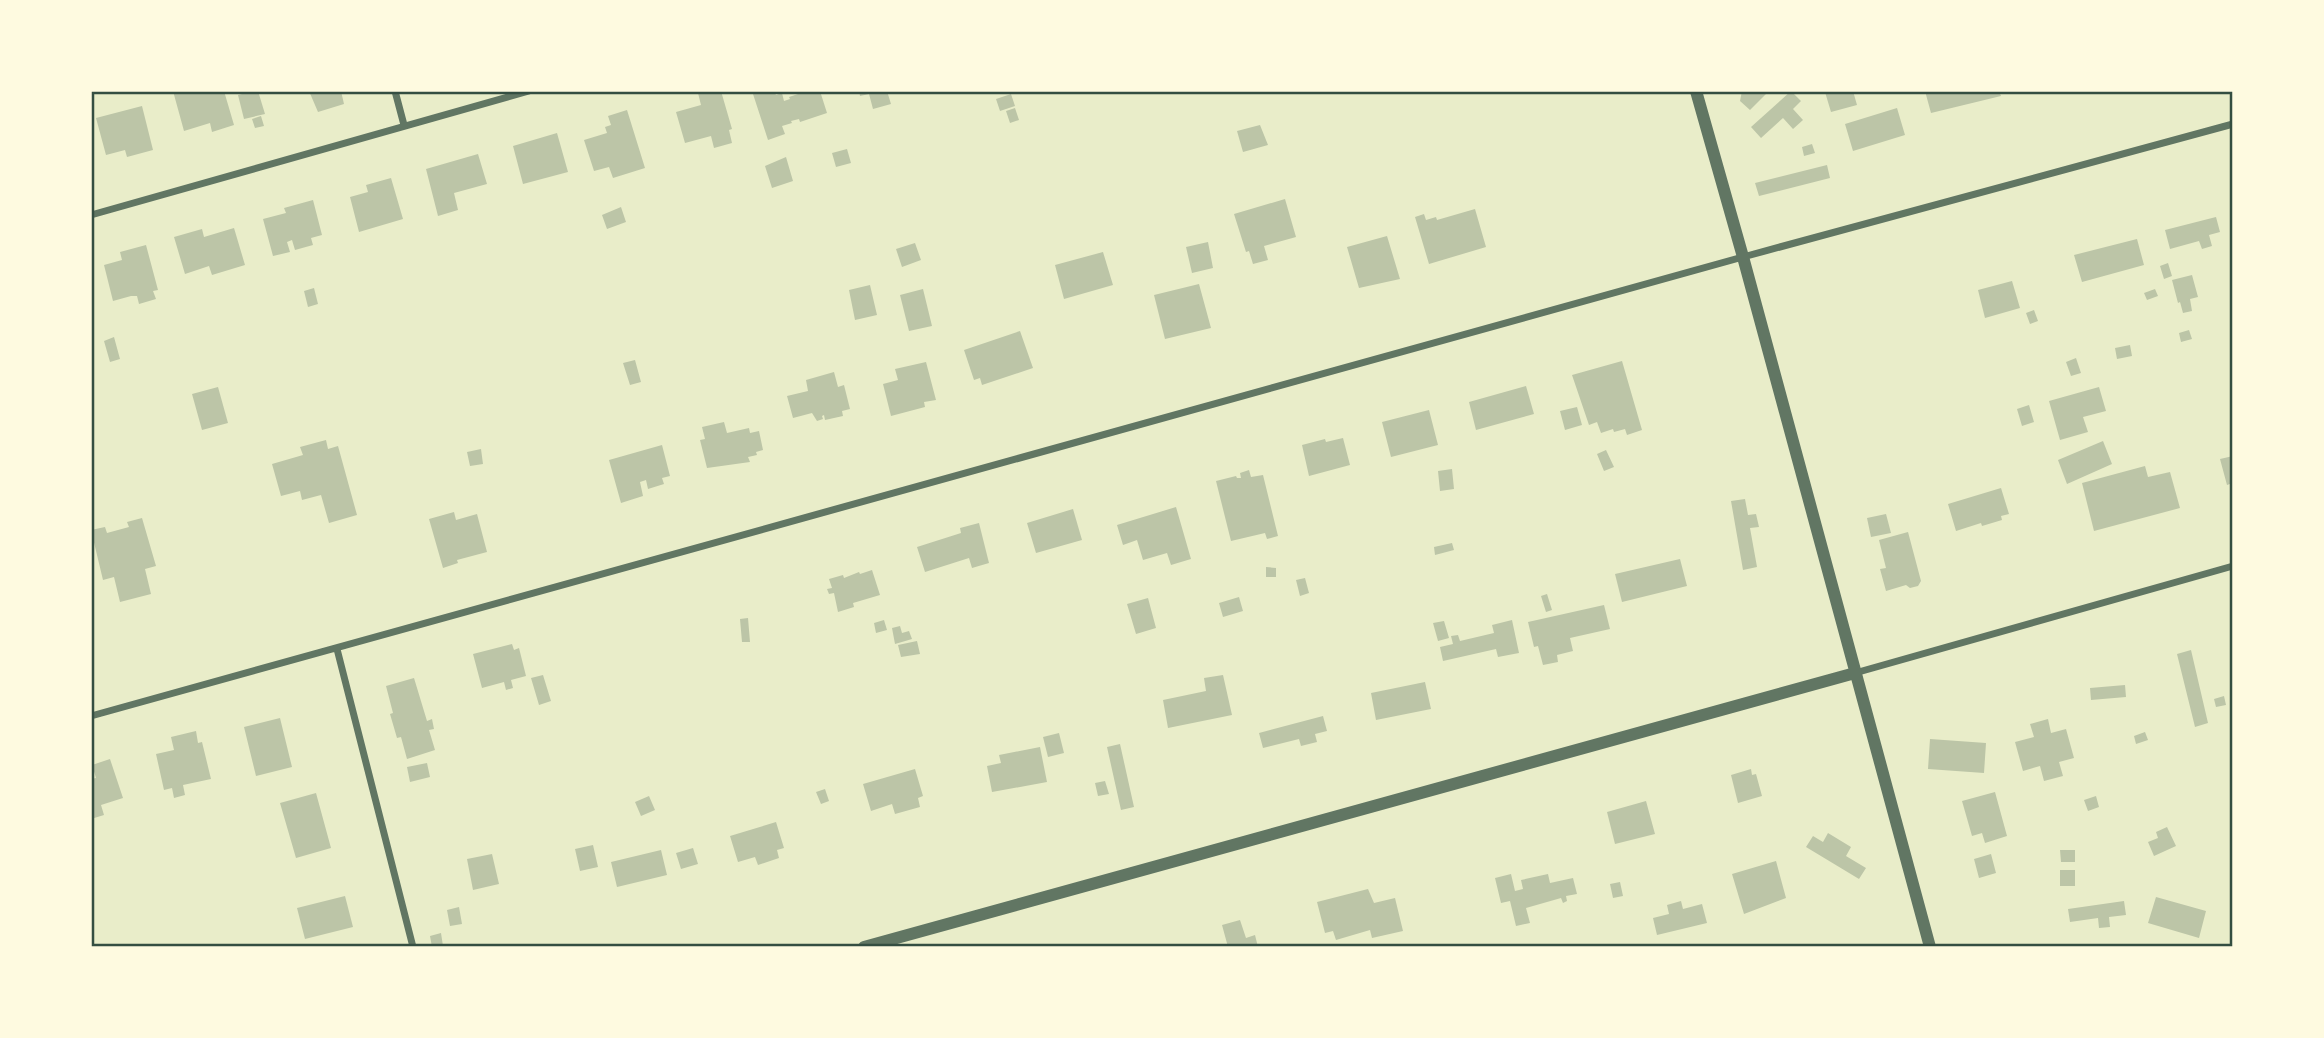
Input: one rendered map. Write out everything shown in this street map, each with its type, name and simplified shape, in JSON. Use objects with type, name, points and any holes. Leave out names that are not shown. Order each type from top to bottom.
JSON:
[{"type":"street","points":[[395,91],[404,125]]},
{"type":"street","points":[[91,215],[528,91]]},
{"type":"street","points":[[1696,91],[1930,947]]},
{"type":"street","points":[[91,716],[1743,257],[2233,124]]},
{"type":"street","points":[[864,947],[2233,566]]},
{"type":"street","points":[[337,649],[413,947]]},
{"type":"building","points":[[173,91],[224,91],[234,125],[212,132],[210,123],[184,131]]},
{"type":"building","points":[[258,91],[265,114],[244,119],[238,95]]},
{"type":"building","points":[[309,91],[341,91],[344,104],[318,112]]},
{"type":"building","points":[[721,91],[732,129],[729,130],[732,143],[714,148],[711,136],[685,143],[676,112],[701,105],[698,93]]},
{"type":"building","points":[[774,91],[776,95],[782,93],[784,101],[807,91],[820,91],[827,113],[800,122],[799,119],[791,121],[792,123],[782,126],[785,134],[768,140],[753,94]]},
{"type":"building","points":[[859,91],[887,91],[891,104],[873,109],[869,94],[860,96]]},
{"type":"building","points":[[1742,91],[1769,91],[1750,110],[1740,101]]},
{"type":"building","points":[[1791,91],[1801,101],[1793,109],[1803,120],[1793,129],[1783,118],[1761,138],[1751,127]]},
{"type":"building","points":[[1853,91],[1857,105],[1831,112],[1825,92]]},
{"type":"building","points":[[1925,91],[1999,91],[2001,96],[1931,113]]},
{"type":"building","points":[[1011,94],[1015,106],[1000,111],[996,99]]},
{"type":"building","points":[[142,106],[153,150],[127,157],[125,150],[106,155],[96,118]]},
{"type":"building","points":[[1015,108],[1019,120],[1010,123],[1006,111]]},
{"type":"building","points":[[1897,108],[1905,135],[1853,151],[1845,124]]},
{"type":"building","points":[[627,110],[645,168],[613,178],[609,167],[594,171],[584,140],[607,133],[605,127],[611,125],[608,116]]},
{"type":"building","points":[[261,116],[264,126],[255,128],[252,119]]},
{"type":"building","points":[[1260,125],[1268,145],[1243,152],[1237,131]]},
{"type":"building","points":[[557,133],[568,172],[523,184],[513,146]]},
{"type":"building","points":[[1812,144],[1815,153],[1804,156],[1802,147]]},
{"type":"building","points":[[847,149],[851,163],[836,167],[832,153]]},
{"type":"building","points":[[478,154],[487,184],[454,193],[458,210],[438,216],[426,169]]},
{"type":"building","points":[[786,157],[793,181],[772,188],[765,166]]},
{"type":"building","points":[[1827,165],[1830,178],[1759,196],[1755,183]]},
{"type":"building","points":[[391,178],[403,219],[359,232],[350,197],[368,192],[366,185]]},
{"type":"building","points":[[1285,199],[1296,237],[1264,246],[1268,260],[1253,264],[1249,251],[1246,252],[1234,214]]},
{"type":"building","points":[[313,200],[322,235],[311,238],[313,245],[295,250],[292,240],[287,242],[290,252],[273,256],[263,219],[286,213],[284,208]]},
{"type":"building","points":[[621,207],[626,222],[607,229],[602,215]]},
{"type":"building","points":[[1475,209],[1486,247],[1429,264],[1415,217],[1424,214],[1426,220],[1436,217],[1437,220]]},
{"type":"building","points":[[2216,217],[2220,232],[2209,235],[2212,246],[2202,249],[2199,241],[2170,249],[2165,230]]},
{"type":"building","points":[[234,228],[245,265],[212,275],[209,266],[185,274],[174,237],[202,229],[204,237]]},
{"type":"building","points":[[1387,236],[1400,279],[1359,288],[1347,247]]},
{"type":"building","points":[[2137,239],[2144,265],[2082,282],[2074,255]]},
{"type":"building","points":[[1208,242],[1213,268],[1192,273],[1186,247]]},
{"type":"building","points":[[915,243],[921,260],[902,267],[896,249]]},
{"type":"building","points":[[146,245],[158,290],[153,291],[156,299],[139,304],[137,296],[113,301],[104,265],[122,260],[120,252]]},
{"type":"building","points":[[1103,252],[1113,285],[1064,299],[1055,265]]},
{"type":"building","points":[[2168,263],[2172,276],[2164,279],[2160,266]]},
{"type":"building","points":[[2192,275],[2198,297],[2190,299],[2192,311],[2183,313],[2172,280]]},
{"type":"building","points":[[2012,281],[2020,308],[1985,318],[1978,290]]},
{"type":"building","points":[[1199,284],[1211,328],[1165,339],[1154,295]]},
{"type":"building","points":[[870,285],[877,315],[855,320],[849,290]]},
{"type":"building","points":[[314,288],[318,304],[308,307],[304,291]]},
{"type":"building","points":[[923,289],[932,326],[909,331],[900,295]]},
{"type":"building","points":[[2155,289],[2158,296],[2147,300],[2144,293]]},
{"type":"building","points":[[2034,310],[2038,321],[2030,324],[2026,313]]},
{"type":"building","points":[[2189,330],[2192,339],[2181,342],[2179,333]]},
{"type":"building","points":[[1020,331],[1033,368],[982,385],[980,378],[974,380],[964,350]]},
{"type":"building","points":[[114,337],[120,359],[110,362],[104,341]]},
{"type":"building","points":[[2130,345],[2132,356],[2117,359],[2115,348]]},
{"type":"building","points":[[2076,358],[2081,373],[2071,376],[2066,362]]},
{"type":"building","points":[[635,360],[641,382],[630,385],[623,363]]},
{"type":"building","points":[[1622,361],[1642,430],[1627,435],[1625,429],[1601,433],[1597,422],[1589,425],[1572,375]]},
{"type":"building","points":[[926,362],[936,400],[924,402],[925,407],[891,416],[883,384],[898,380],[895,369]]},
{"type":"building","points":[[834,372],[838,387],[844,385],[850,409],[842,411],[843,416],[825,420],[824,415],[823,419],[817,421],[812,413],[793,418],[787,396],[808,391],[806,380]]},
{"type":"building","points":[[1526,386],[1534,414],[1476,430],[1469,402]]},
{"type":"building","points":[[218,387],[228,423],[202,430],[192,394]]},
{"type":"building","points":[[2099,387],[2106,411],[2083,417],[2088,432],[2060,440],[2049,401]]},
{"type":"building","points":[[2029,405],[2034,422],[2022,426],[2017,409]]},
{"type":"building","points":[[1577,407],[1582,425],[1565,430],[1560,411]]},
{"type":"building","points":[[1429,410],[1438,445],[1391,457],[1382,422]]},
{"type":"building","points":[[724,422],[727,433],[749,428],[750,433],[759,431],[763,450],[748,457],[750,462],[707,468],[700,440],[705,439],[702,427]]},
{"type":"building","points":[[1343,438],[1350,465],[1309,476],[1302,445]]},
{"type":"building","points":[[326,440],[328,449],[338,446],[357,515],[329,523],[321,495],[302,500],[300,491],[281,496],[272,464],[303,455],[300,447]]},
{"type":"building","points":[[2103,441],[2112,464],[2067,484],[2058,460]]},
{"type":"building","points":[[662,445],[670,476],[662,478],[664,484],[648,489],[646,480],[640,482],[643,496],[621,503],[609,460]]},
{"type":"building","points":[[481,449],[483,464],[470,466],[467,452]]},
{"type":"building","points":[[1606,450],[1614,467],[1604,471],[1597,454]]},
{"type":"building","points":[[2233,456],[2233,483],[2227,485],[2220,459]]},
{"type":"building","points":[[2145,466],[2148,477],[2170,472],[2180,508],[2094,531],[2082,483]]},
{"type":"building","points":[[1452,469],[1454,489],[1440,491],[1438,471]]},
{"type":"building","points":[[1249,470],[1251,477],[1263,475],[1278,536],[1267,539],[1265,533],[1231,541],[1216,481],[1236,476],[1241,478],[1240,473]]},
{"type":"building","points":[[2001,488],[2009,514],[2001,516],[2002,520],[1956,531],[1948,504]]},
{"type":"building","points":[[1745,499],[1748,515],[1756,514],[1759,527],[1750,528],[1757,567],[1743,570],[1731,501]]},
{"type":"building","points":[[1176,507],[1191,559],[1171,565],[1167,553],[1143,560],[1137,540],[1123,545],[1117,525]]},
{"type":"building","points":[[1073,509],[1082,540],[1036,553],[1027,523]]},
{"type":"building","points":[[454,512],[456,520],[477,514],[487,552],[457,560],[458,563],[443,568],[429,519]]},
{"type":"building","points":[[1886,514],[1891,533],[1871,537],[1867,518]]},
{"type":"building","points":[[142,518],[156,566],[145,569],[151,594],[120,602],[114,577],[103,580],[91,530],[105,527],[107,533],[129,527],[127,522]]},
{"type":"building","points":[[979,523],[989,563],[972,568],[969,558],[925,572],[917,547],[961,533],[960,528]]},
{"type":"building","points":[[1908,532],[1921,581],[1918,586],[1910,588],[1906,585],[1886,591],[1880,569],[1886,568],[1879,540]]},
{"type":"building","points":[[1452,543],[1454,550],[1435,555],[1434,547]]},
{"type":"building","points":[[1680,559],[1687,586],[1622,602],[1615,574]]},
{"type":"building","points":[[1266,567],[1276,568],[1276,577],[1266,577]]},
{"type":"building","points":[[872,570],[880,595],[853,603],[854,607],[838,612],[834,593],[829,594],[827,589],[832,588],[829,579]]},
{"type":"building","points":[[1305,578],[1309,593],[1300,596],[1296,580]]},
{"type":"building","points":[[1547,594],[1552,610],[1546,612],[1541,596]]},
{"type":"building","points":[[1239,597],[1243,611],[1223,617],[1219,603]]},
{"type":"building","points":[[1148,598],[1156,628],[1136,634],[1127,604]]},
{"type":"building","points":[[1604,605],[1610,629],[1570,638],[1573,651],[1557,655],[1558,662],[1543,665],[1538,646],[1534,647],[1528,622]]},
{"type":"building","points":[[748,618],[750,642],[742,642],[740,619]]},
{"type":"building","points":[[884,620],[887,630],[876,633],[874,623]]},
{"type":"building","points":[[1512,620],[1519,653],[1498,657],[1496,649],[1443,661],[1440,647],[1453,644],[1451,636],[1458,635],[1460,641],[1494,633],[1492,625]]},
{"type":"building","points":[[1444,621],[1449,638],[1438,641],[1433,623]]},
{"type":"building","points":[[900,626],[902,633],[909,631],[912,639],[895,644],[892,628]]},
{"type":"building","points":[[917,641],[920,654],[901,657],[898,645]]},
{"type":"building","points":[[512,644],[514,650],[519,648],[526,676],[511,680],[513,688],[506,690],[504,682],[482,688],[473,654]]},
{"type":"building","points":[[2191,650],[2208,723],[2195,727],[2177,654]]},
{"type":"building","points":[[543,675],[551,701],[539,705],[531,678]]},
{"type":"building","points":[[1223,675],[1232,715],[1168,728],[1163,700],[1206,691],[1204,678]]},
{"type":"building","points":[[414,678],[427,721],[432,719],[434,729],[429,730],[435,750],[407,759],[401,737],[397,738],[390,714],[393,713],[386,686]]},
{"type":"building","points":[[1425,682],[1431,709],[1376,720],[1371,693]]},
{"type":"building","points":[[2125,685],[2126,697],[2091,700],[2090,688]]},
{"type":"building","points":[[2224,696],[2226,705],[2216,707],[2214,699]]},
{"type":"building","points":[[1323,716],[1327,731],[1315,734],[1317,742],[1301,746],[1299,739],[1263,748],[1259,733]]},
{"type":"building","points":[[280,718],[292,767],[256,776],[244,727]]},
{"type":"building","points":[[2048,719],[2051,733],[2066,729],[2074,758],[2059,762],[2063,776],[2044,781],[2040,766],[2023,771],[2015,742],[2034,737],[2030,724]]},
{"type":"building","points":[[196,731],[198,743],[202,742],[211,779],[183,785],[185,795],[174,798],[172,788],[164,790],[156,754],[174,750],[171,737]]},
{"type":"building","points":[[2145,732],[2148,740],[2136,744],[2134,736]]},
{"type":"building","points":[[1059,733],[1064,753],[1048,757],[1043,737]]},
{"type":"building","points":[[1930,739],[1986,743],[1984,773],[1928,769]]},
{"type":"building","points":[[1120,744],[1134,807],[1121,810],[1107,747]]},
{"type":"building","points":[[1040,747],[1047,782],[992,792],[987,766],[1001,763],[999,755]]},
{"type":"building","points":[[110,759],[123,798],[101,805],[104,815],[91,819],[91,779],[96,778],[92,765]]},
{"type":"building","points":[[427,763],[430,777],[410,782],[407,767]]},
{"type":"building","points":[[915,769],[923,796],[918,798],[920,807],[895,814],[892,804],[871,811],[863,784]]},
{"type":"building","points":[[1751,769],[1752,775],[1756,774],[1762,796],[1738,803],[1731,775]]},
{"type":"building","points":[[1105,781],[1109,794],[1098,796],[1095,783]]},
{"type":"building","points":[[825,789],[829,801],[821,804],[816,792]]},
{"type":"building","points":[[1995,792],[2007,836],[1985,843],[1982,833],[1972,836],[1962,801]]},
{"type":"building","points":[[316,793],[331,848],[296,858],[280,803]]},
{"type":"building","points":[[649,796],[655,810],[641,816],[635,802]]},
{"type":"building","points":[[2096,796],[2099,807],[2088,811],[2084,800]]},
{"type":"building","points":[[1646,801],[1655,834],[1615,844],[1607,812]]},
{"type":"building","points":[[776,822],[784,848],[777,850],[779,858],[758,865],[755,857],[738,862],[730,836]]},
{"type":"building","points":[[2167,827],[2176,846],[2154,856],[2148,842],[2158,838],[2156,832]]},
{"type":"building","points":[[1828,833],[1851,847],[1846,856],[1866,868],[1859,879],[1806,847],[1813,836],[1823,842]]},
{"type":"building","points":[[593,845],[598,867],[580,871],[575,849]]},
{"type":"building","points":[[693,848],[698,864],[681,869],[676,853]]},
{"type":"building","points":[[661,850],[667,875],[617,887],[611,862]]},
{"type":"building","points":[[2060,850],[2075,850],[2075,862],[2061,862]]},
{"type":"building","points":[[492,854],[499,884],[473,890],[467,859]]},
{"type":"building","points":[[1991,854],[1996,873],[1979,878],[1974,859]]},
{"type":"building","points":[[1776,861],[1786,898],[1744,914],[1732,874]]},
{"type":"building","points":[[2060,870],[2075,870],[2075,886],[2060,886]]},
{"type":"building","points":[[1511,874],[1515,891],[1523,889],[1521,880],[1548,874],[1550,883],[1573,878],[1577,894],[1566,896],[1567,901],[1563,903],[1561,898],[1526,908],[1530,923],[1516,926],[1510,901],[1501,903],[1495,878]]},
{"type":"building","points":[[1620,882],[1623,896],[1613,898],[1610,884]]},
{"type":"building","points":[[1368,889],[1374,903],[1395,898],[1403,931],[1372,938],[1370,930],[1336,940],[1333,931],[1325,933],[1317,902]]},
{"type":"building","points":[[345,896],[353,927],[305,939],[297,908]]},
{"type":"building","points":[[2156,897],[2206,911],[2199,938],[2148,923]]},
{"type":"building","points":[[1681,901],[1683,909],[1702,904],[1707,923],[1657,935],[1653,918],[1669,914],[1667,905]]},
{"type":"building","points":[[2124,901],[2126,915],[2109,917],[2110,927],[2099,928],[2098,918],[2070,922],[2068,909]]},
{"type":"building","points":[[459,907],[462,924],[450,926],[447,910]]},
{"type":"building","points":[[1240,920],[1246,938],[1255,935],[1258,947],[1228,947],[1222,925]]},
{"type":"building","points":[[441,933],[443,946],[432,947],[430,936]]}]
